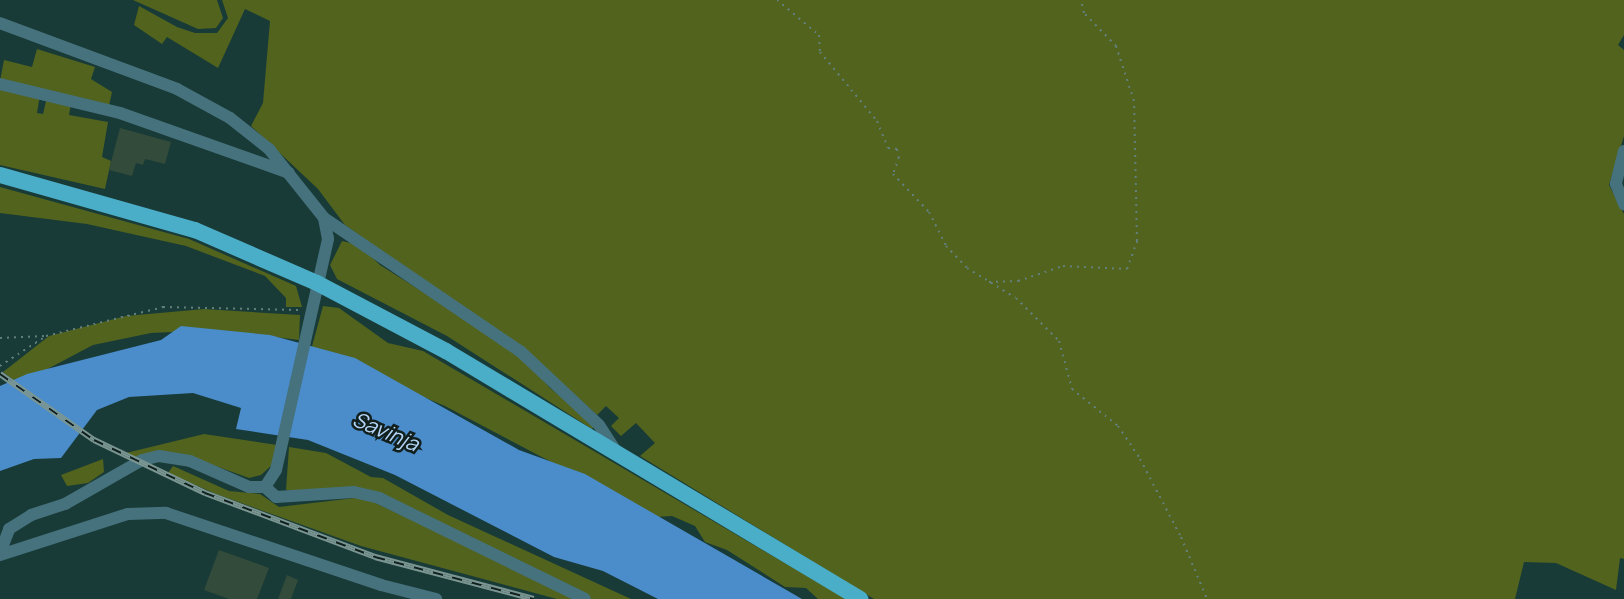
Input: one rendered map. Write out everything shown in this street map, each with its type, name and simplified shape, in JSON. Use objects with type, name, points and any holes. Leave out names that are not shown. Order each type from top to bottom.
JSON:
[{"type":"main road","points":[[0,175],[195,230],[317,283],[446,351],[860,599]]},
{"type":"street","points":[[0,23],[199,99],[269,149],[324,218],[520,351],[599,425],[617,453]]},
{"type":"street","points":[[0,84],[120,113],[289,174]]},
{"type":"street","points":[[1624,151],[1616,184],[1624,204]]},
{"type":"street","points":[[265,487],[279,453],[328,239],[324,218]]},
{"type":"street","points":[[0,554],[9,529],[31,515],[65,504],[142,460],[159,456],[191,461],[221,478],[265,487],[282,498],[354,492],[379,498],[585,599]]},
{"type":"street","points":[[0,554],[128,513],[166,513],[381,585],[436,599]]},
{"type":"path","points":[[776,0],[819,35],[820,52],[877,121],[888,148],[897,149],[899,158],[893,174],[929,212],[946,246],[988,282],[1016,298],[1059,341],[1072,389],[1118,426],[1140,459],[1181,537],[1207,599]]},
{"type":"path","points":[[988,282],[1018,281],[1063,266],[1127,269],[1137,242],[1134,101],[1116,46],[1084,13],[1082,0]]},
{"type":"path","points":[[0,338],[46,336],[163,307],[310,310]]},
{"type":"path","points":[[0,366],[46,336]]},
{"type":"green space","points":[[133,0],[217,0],[223,18],[216,28],[198,29]]},
{"type":"green space","points":[[222,0],[1624,0],[1624,35],[1618,45],[1624,50],[1624,136],[1609,185],[1624,214],[1624,559],[1620,558],[1616,590],[1556,563],[1524,562],[1515,599],[874,599],[640,456],[655,443],[636,423],[621,436],[611,426],[619,418],[606,406],[597,415],[542,365],[345,225],[318,189],[251,126],[263,103],[270,21],[245,9],[218,68],[167,37],[162,44],[134,25],[139,6],[177,27],[195,33],[217,33],[228,18]]},
{"type":"green space","points":[[37,49],[95,67],[91,79],[112,92],[109,106],[0,81],[4,60],[32,67]]},
{"type":"green space","points":[[0,86],[40,95],[37,113],[43,114],[47,97],[71,103],[69,115],[108,122],[102,157],[111,161],[105,189],[0,165]]},
{"type":"green space","points":[[0,187],[189,239],[296,286],[302,307],[286,307],[286,298],[265,276],[186,246],[87,224],[0,213]]},
{"type":"green space","points":[[342,241],[359,245],[380,265],[518,352],[550,388],[595,425],[592,429],[447,336],[337,279],[330,265]]},
{"type":"green space","points":[[323,306],[339,308],[388,343],[423,351],[846,599],[818,599],[806,588],[785,587],[727,550],[705,542],[695,526],[672,516],[656,517],[445,406],[311,350]]},
{"type":"green space","points":[[204,309],[300,315],[299,340],[216,330],[151,333],[93,345],[19,384],[3,372],[49,336],[126,316]]},
{"type":"green space","points":[[204,434],[277,445],[273,464],[261,475],[249,478],[182,454],[162,451],[140,459],[126,453]]},
{"type":"green space","points":[[289,447],[326,453],[371,477],[383,478],[448,515],[631,599],[591,599],[385,496],[286,490]]},
{"type":"green space","points":[[103,459],[104,472],[88,483],[67,486],[61,475]]},
{"type":"green space","points":[[173,466],[229,491],[260,494],[279,507],[363,497],[579,599],[557,599],[361,546],[216,494],[168,473]]},
{"type":"water","name":"Savinja","points":[[181,326],[270,335],[355,358],[519,450],[585,474],[802,599],[658,599],[603,571],[554,557],[395,475],[308,440],[236,429],[241,408],[193,393],[129,397],[97,410],[61,458],[34,459],[0,471],[0,386],[27,374],[161,340]]},
{"type":"building","points":[[120,128],[171,142],[165,164],[145,159],[143,165],[136,163],[132,176],[109,170]]},
{"type":"building","points":[[219,550],[269,568],[257,599],[229,599],[204,590]]},
{"type":"building","points":[[287,575],[298,580],[291,599],[278,599]]},
{"type":"railway","points":[[0,374],[94,440],[205,493],[375,557],[534,599]]}]
